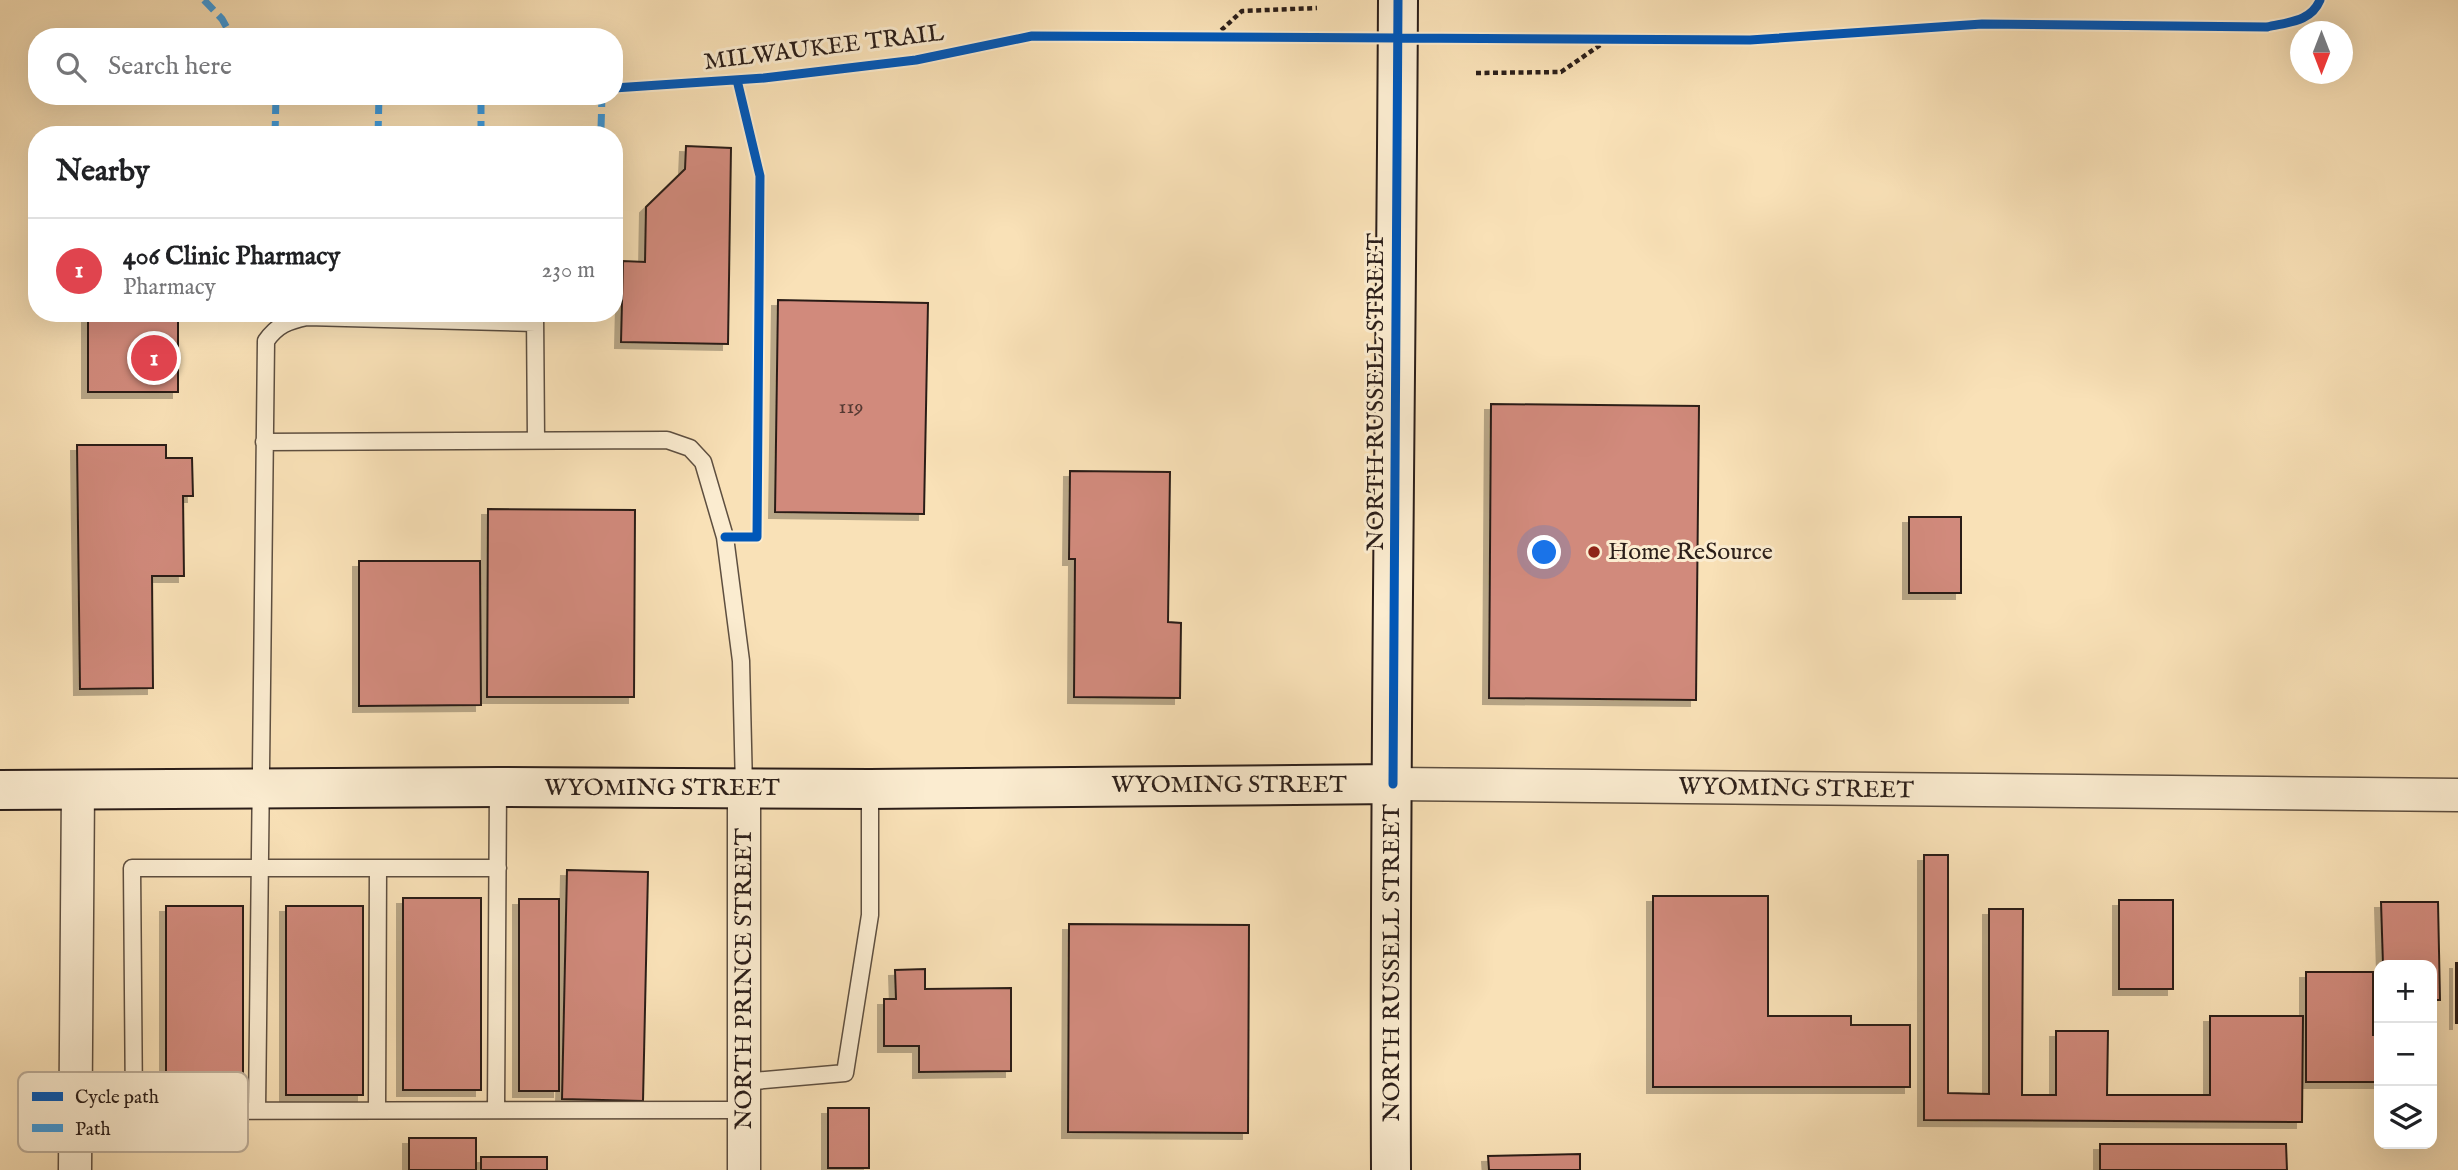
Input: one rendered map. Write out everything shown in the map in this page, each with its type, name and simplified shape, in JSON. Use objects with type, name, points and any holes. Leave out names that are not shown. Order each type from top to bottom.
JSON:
[{"type":"street","name":"NORTH RUSSELL STREET","points":[[1391,1170],[1390,898],[1398,0]]},
{"type":"street","name":"WYOMING STREET","points":[[0,790],[498,787],[870,789],[1393,784],[2458,795]]},
{"type":"street","name":"NORTH PRINCE STREET","points":[[744,788],[744,1170]]},
{"type":"street","points":[[75,1072],[78,789]]},
{"type":"street","points":[[75,1152],[75,1170]]},
{"type":"lane","points":[[257,1110],[265,341],[275,328],[287,322]]},
{"type":"lane","points":[[535,322],[536,440]]},
{"type":"lane","points":[[264,442],[667,440],[690,448],[704,462],[725,537],[741,661],[744,788]]},
{"type":"lane","points":[[496,1110],[498,787]]},
{"type":"lane","points":[[248,1110],[496,1110],[743,1096],[845,1073],[870,915],[870,789]]},
{"type":"lane","points":[[134,1072],[132,868],[498,868]]},
{"type":"lane","points":[[377,1110],[378,868]]},
{"type":"path","points":[[1215,36],[1241,11],[1317,8]]},
{"type":"path","points":[[1203,36],[1227,36]]},
{"type":"path","points":[[1593,41],[1619,41]]},
{"type":"path","points":[[1476,73],[1561,72],[1606,41]]},
{"type":"building","points":[[686,146],[731,148],[728,344],[621,342],[623,261],[645,262],[646,207],[685,169]]},
{"type":"building","points":[[778,300],[928,303],[924,514],[775,512]]},
{"type":"building","points":[[88,322],[178,322],[178,392],[88,392]]},
{"type":"building","name":"Home ReSource","points":[[1491,404],[1699,406],[1696,700],[1489,698]]},
{"type":"building","points":[[77,445],[166,445],[166,458],[192,458],[193,496],[183,496],[184,576],[152,576],[153,688],[80,689]]},
{"type":"building","points":[[1070,471],[1170,472],[1168,622],[1181,623],[1180,698],[1074,697],[1075,559],[1069,559]]},
{"type":"building","points":[[488,509],[635,510],[634,697],[487,697]]},
{"type":"building","points":[[1909,517],[1961,517],[1961,593],[1909,593]]},
{"type":"building","points":[[359,561],[480,561],[481,705],[359,706]]},
{"type":"building","points":[[1924,855],[1948,855],[1948,1093],[1989,1094],[1989,909],[2023,909],[2022,1095],[2056,1095],[2056,1031],[2108,1031],[2107,1095],[2210,1095],[2210,1016],[2303,1016],[2302,1122],[1924,1120]]},
{"type":"building","points":[[567,870],[648,872],[643,1101],[562,1099]]},
{"type":"building","points":[[1653,896],[1768,896],[1768,1016],[1851,1016],[1851,1025],[1910,1025],[1910,1087],[1653,1087]]},
{"type":"building","points":[[403,898],[481,898],[481,1090],[403,1090]]},
{"type":"building","points":[[519,899],[559,899],[559,1091],[519,1091]]},
{"type":"building","points":[[2119,900],[2173,900],[2173,989],[2119,989]]},
{"type":"building","points":[[2381,902],[2438,902],[2440,1000],[2437,1000],[2437,960],[2383,960]]},
{"type":"building","points":[[166,906],[243,906],[243,1072],[166,1072]]},
{"type":"building","points":[[286,906],[363,906],[363,1095],[286,1095]]},
{"type":"building","points":[[1069,924],[1249,925],[1248,1133],[1068,1132]]},
{"type":"building","points":[[2458,963],[2458,1023],[2456,1023]]},
{"type":"building","points":[[925,969],[925,989],[1011,988],[1011,1071],[919,1072],[919,1046],[884,1046],[884,999],[896,999],[895,970]]},
{"type":"building","points":[[2306,972],[2373,972],[2374,1082],[2306,1082]]},
{"type":"building","points":[[828,1108],[869,1108],[869,1168],[828,1168]]},
{"type":"building","points":[[409,1138],[476,1138],[476,1170],[409,1170]]},
{"type":"building","points":[[2100,1144],[2286,1144],[2287,1170],[2100,1170]]},
{"type":"building","points":[[1580,1154],[1580,1170],[1489,1170],[1488,1156]]},
{"type":"building","points":[[481,1157],[547,1157],[547,1170],[481,1170]]},
{"type":"marked path","points":[[204,0],[227,28]]},
{"type":"marked path","points":[[275,126],[276,105]]},
{"type":"marked path","points":[[378,126],[379,105]]},
{"type":"marked path","points":[[481,105],[481,126]]},
{"type":"marked path","points":[[601,126],[602,105]]},
{"type":"cycle path","points":[[1393,784],[1398,0]]},
{"type":"cycle path","name":"MILWAUKEE TRAIL","points":[[623,87],[764,78],[916,60],[1032,36],[1750,40],[1982,24],[2267,27],[2305,17],[2320,0]]},
{"type":"cycle path","name":"MILWAUKEE TRAIL","points":[[725,537],[757,537],[760,176],[737,80]]},
{"type":"place","name":"406 Clinic Pharmacy","points":[[154,358]]},
{"type":"place","name":"Home ReSource","points":[[1594,552]]}]
